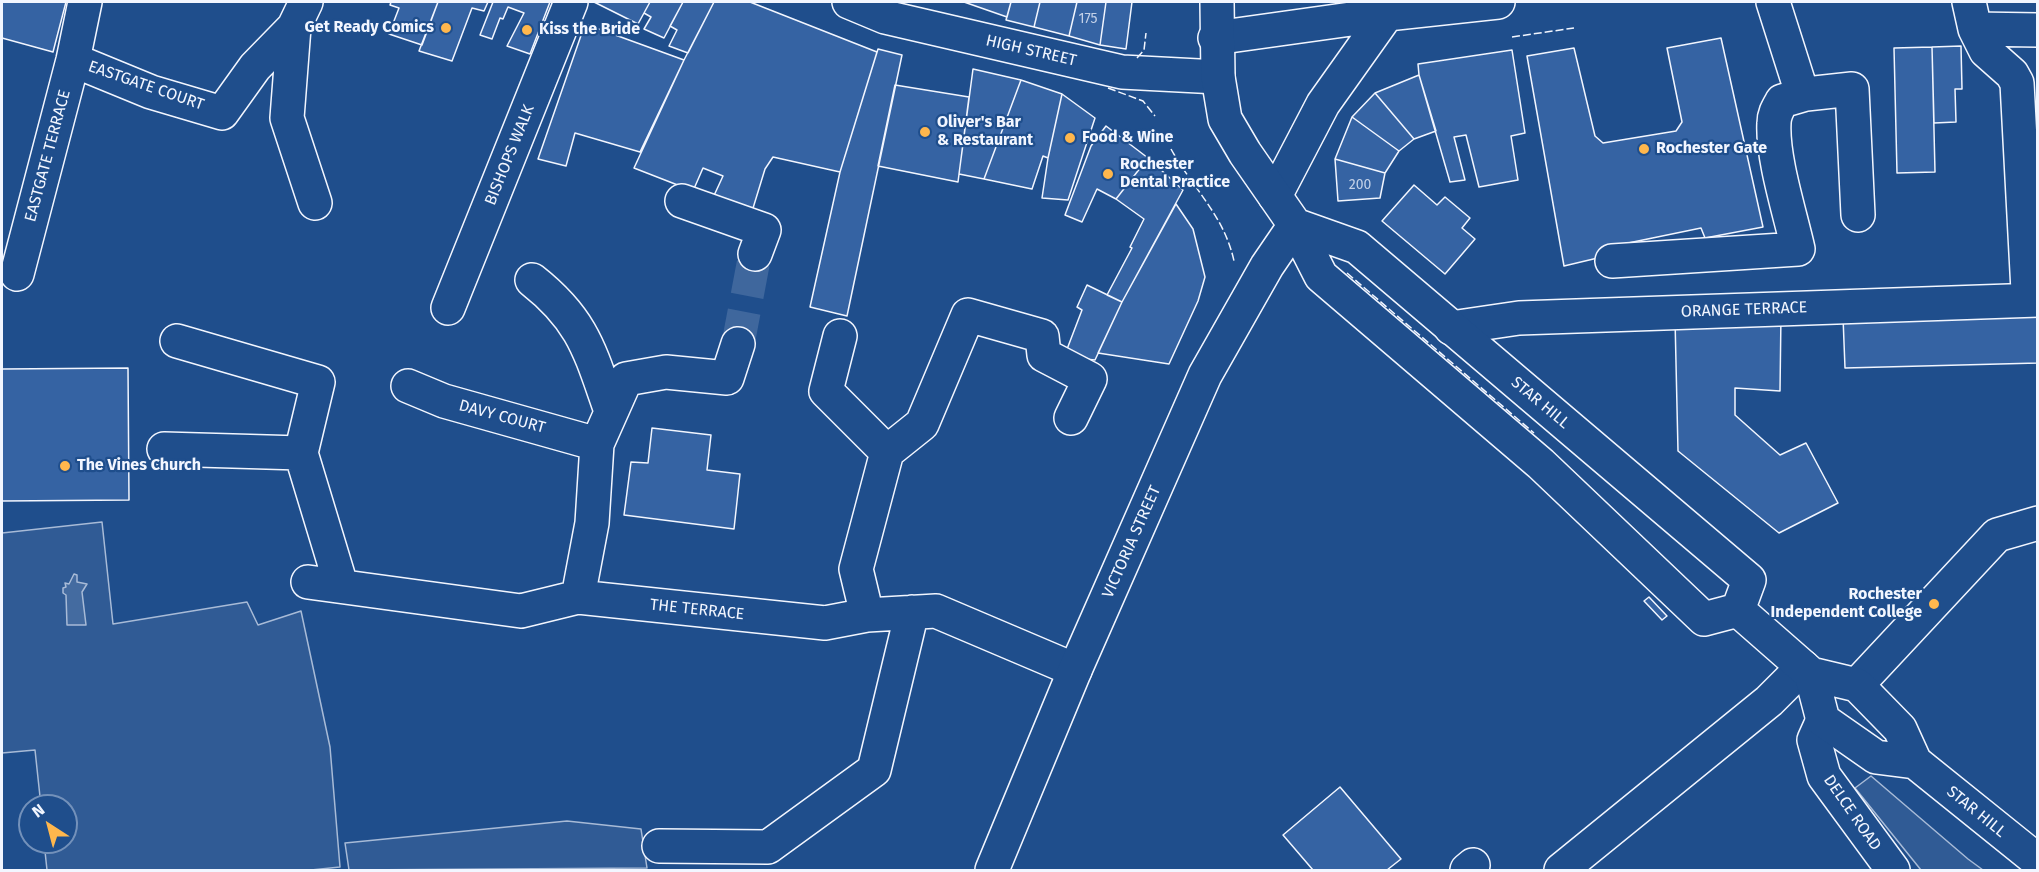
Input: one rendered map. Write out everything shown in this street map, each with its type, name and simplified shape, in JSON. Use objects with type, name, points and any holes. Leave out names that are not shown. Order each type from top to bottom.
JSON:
[{"type":"street","name":"EASTGATE TERRACE","points":[[17,274],[73,60],[85,2]]},
{"type":"street","name":"BISHOPS WALK","points":[[448,308],[571,2]]},
{"type":"street","name":"HIGH STREET","points":[[849,2],[885,17],[1122,72],[1218,77]]},
{"type":"street","points":[[1217,2],[1215,38],[1218,77],[1225,119],[1295,225],[1321,276],[1540,464],[1704,619],[1738,610],[1807,670],[1857,685],[1997,535],[2037,523]]},
{"type":"street","points":[[1215,38],[1374,8],[1498,2]]},
{"type":"street","points":[[1773,2],[1800,87],[1806,94]]},
{"type":"street","points":[[1275,196],[1374,8]]},
{"type":"street","name":"EASTGATE COURT","points":[[73,60],[151,92],[222,112],[255,67],[300,14]]},
{"type":"street","points":[[300,14],[287,118],[315,202]]},
{"type":"street","points":[[1972,15],[2037,30]]},
{"type":"street","points":[[1972,15],[1986,51],[2012,74],[2017,83],[2033,296]]},
{"type":"street","points":[[1612,261],[1798,249],[1777,154],[1774,124],[1776,111],[1782,101],[1806,94],[1852,90],[1858,215]]},
{"type":"street","points":[[682,201],[764,230],[755,254]]},
{"type":"street","name":"STAR HILL","points":[[1295,225],[1357,247],[1749,580],[1738,610]]},
{"type":"street","name":"VICTORIA STREET","points":[[992,870],[1075,670],[1206,375],[1267,266],[1295,225]]},
{"type":"street","points":[[532,280],[556,299],[583,333],[611,411]]},
{"type":"street","name":"ORANGE TERRACE","points":[[1452,328],[1519,318],[2033,296]]},
{"type":"street","points":[[867,615],[856,569],[887,452],[922,424],[968,315],[1042,336],[1044,355],[1090,379],[1071,418]]},
{"type":"street","points":[[840,336],[826,391],[887,452]]},
{"type":"street","points":[[177,341],[318,382],[301,453],[341,585]]},
{"type":"street","points":[[578,597],[592,524],[597,444],[626,379],[666,372],[727,378],[738,344]]},
{"type":"street","name":"DAVY COURT","points":[[408,386],[444,401],[597,444]]},
{"type":"street","points":[[164,449],[301,453]]},
{"type":"street","name":"THE TERRACE","points":[[308,582],[520,610],[578,597],[825,623],[867,615],[936,611],[1075,670]]},
{"type":"street","points":[[658,846],[768,847],[874,770],[912,612]]},
{"type":"street","points":[[1807,670],[1823,720],[1876,757],[1916,762]]},
{"type":"street","points":[[1561,870],[1807,670]]},
{"type":"street","name":"STAR HILL","points":[[1857,685],[1900,729],[1916,762],[2037,861]]},
{"type":"street","name":"DELCE ROAD","points":[[1823,720],[1814,740],[1824,776],[1893,870]]},
{"type":"shaded area","points":[[102,522],[113,624],[247,602],[258,625],[301,611],[330,747],[340,867],[311,870],[47,870],[45,854],[78,854],[78,794],[40,794],[35,750],[2,753],[2,533]]},
{"type":"shaded area","points":[[74,574],[77,575],[77,582],[87,584],[82,592],[86,625],[67,625],[66,595],[63,593],[63,588],[66,587],[65,583],[69,584]]},
{"type":"shaded area","points":[[1871,776],[1983,870],[1921,870],[1855,788]]},
{"type":"shaded area","points":[[567,821],[641,829],[647,868],[349,870],[345,843]]},
{"type":"building","points":[[2,2],[66,2],[53,52],[2,38]]},
{"type":"building","points":[[391,2],[438,2],[422,45],[389,34],[399,8],[390,5]]},
{"type":"building","name":"Get Ready Comics","points":[[438,2],[488,2],[484,11],[472,8],[452,61],[419,51]]},
{"type":"building","name":"Kiss the Bride","points":[[493,2],[550,2],[530,54],[507,46],[524,13],[508,7],[503,19],[500,18],[492,39],[480,35]]},
{"type":"building","points":[[594,2],[650,2],[638,24]]},
{"type":"building","points":[[650,2],[683,2],[664,38],[644,29],[651,17],[644,13]]},
{"type":"building","points":[[683,2],[714,2],[688,53],[669,46],[677,30],[670,26]]},
{"type":"building","points":[[714,2],[750,2],[877,52],[840,172],[773,157],[765,169],[750,218],[711,202],[723,176],[703,168],[693,191],[634,168],[684,60]]},
{"type":"building","points":[[964,2],[1011,2],[1007,17]]},
{"type":"building","points":[[1011,2],[1040,2],[1034,27],[1006,20]]},
{"type":"building","points":[[1040,2],[1077,2],[1069,36],[1034,27]]},
{"type":"building","points":[[1077,2],[1106,2],[1100,45],[1069,36]]},
{"type":"building","points":[[1106,2],[1132,2],[1126,49],[1100,45]]},
{"type":"building","points":[[585,24],[684,60],[640,152],[575,133],[566,166],[538,159]]},
{"type":"building","name":"Rochester Gate","points":[[1721,38],[1763,227],[1705,238],[1701,228],[1604,248],[1606,256],[1564,266],[1527,56],[1574,48],[1595,136],[1603,143],[1676,131],[1682,122],[1667,48]]},
{"type":"building","points":[[1961,46],[1962,89],[1955,89],[1956,122],[1934,123],[1932,47]]},
{"type":"building","points":[[1932,47],[1935,172],[1897,173],[1894,48]]},
{"type":"building","points":[[878,49],[902,55],[847,316],[810,307],[840,172]]},
{"type":"building","points":[[1512,50],[1525,133],[1511,136],[1518,180],[1479,187],[1466,135],[1454,137],[1465,180],[1450,182],[1419,75],[1418,64]]},
{"type":"building","points":[[973,69],[1021,80],[984,179],[959,174]]},
{"type":"building","points":[[1419,75],[1436,131],[1414,139],[1375,93]]},
{"type":"building","points":[[1021,80],[1062,94],[1048,158],[1043,156],[1032,189],[984,179]]},
{"type":"building","name":"Oliver's Bar & Restaurant","points":[[895,85],[969,97],[958,182],[878,166]]},
{"type":"building","points":[[1375,93],[1414,139],[1399,151],[1352,117]]},
{"type":"building","name":"Food & Wine","points":[[1062,94],[1095,118],[1068,200],[1042,198]]},
{"type":"building","points":[[1352,117],[1399,151],[1385,173],[1335,159]]},
{"type":"building","name":"Rochester Dental Practice","points":[[1106,126],[1148,158],[1116,199],[1097,189],[1082,222],[1065,215],[1091,146]]},
{"type":"building","points":[[1148,158],[1183,190],[1122,302],[1107,295],[1132,248],[1130,247],[1144,219],[1116,199]]},
{"type":"building","points":[[1335,159],[1385,173],[1380,198],[1338,201]]},
{"type":"building","points":[[1414,185],[1437,205],[1445,197],[1470,218],[1462,228],[1475,239],[1445,274],[1382,221]]},
{"type":"building","points":[[1176,204],[1193,229],[1205,277],[1198,301],[1169,364],[1098,353],[1122,302]]},
{"type":"building","points":[[1087,285],[1122,302],[1095,360],[1064,357],[1082,310],[1077,307]]},
{"type":"building","points":[[2038,312],[2038,363],[1845,368],[1843,317]]},
{"type":"building","points":[[1781,314],[1780,391],[1735,388],[1735,415],[1780,455],[1806,443],[1838,503],[1779,533],[1678,451],[1675,319]]},
{"type":"building","name":"The Vines Church","points":[[128,368],[129,500],[2,501],[2,369]]},
{"type":"building","points":[[652,428],[711,435],[707,470],[740,474],[734,529],[624,515],[631,462],[648,463]]},
{"type":"building","points":[[1649,597],[1667,616],[1662,620],[1644,601]]},
{"type":"building","points":[[1340,787],[1401,859],[1387,870],[1313,870],[1283,835]]},
{"type":"tunnel","points":[[738,344],[755,254]]},
{"type":"fence","points":[[1512,37],[1574,28]]},
{"type":"fence","points":[[1137,58],[1144,50],[1146,33]]},
{"type":"fence","points":[[1108,88],[1143,101],[1155,116]]},
{"type":"fence","points":[[1171,149],[1223,230],[1234,261]]},
{"type":"fence","points":[[1347,273],[1534,433]]},
{"type":"place","name":"Get Ready Comics","points":[[446,28]]},
{"type":"place","name":"Kiss the Bride","points":[[527,30]]},
{"type":"place","name":"Oliver's Bar & Restaurant","points":[[925,132]]},
{"type":"place","name":"Food & Wine","points":[[1070,138]]},
{"type":"place","name":"Rochester Gate","points":[[1644,149]]},
{"type":"place","name":"Rochester Dental Practice","points":[[1108,174]]},
{"type":"place","name":"The Vines Church","points":[[65,466]]},
{"type":"place","name":"Rochester Independent College","points":[[1934,604]]}]
